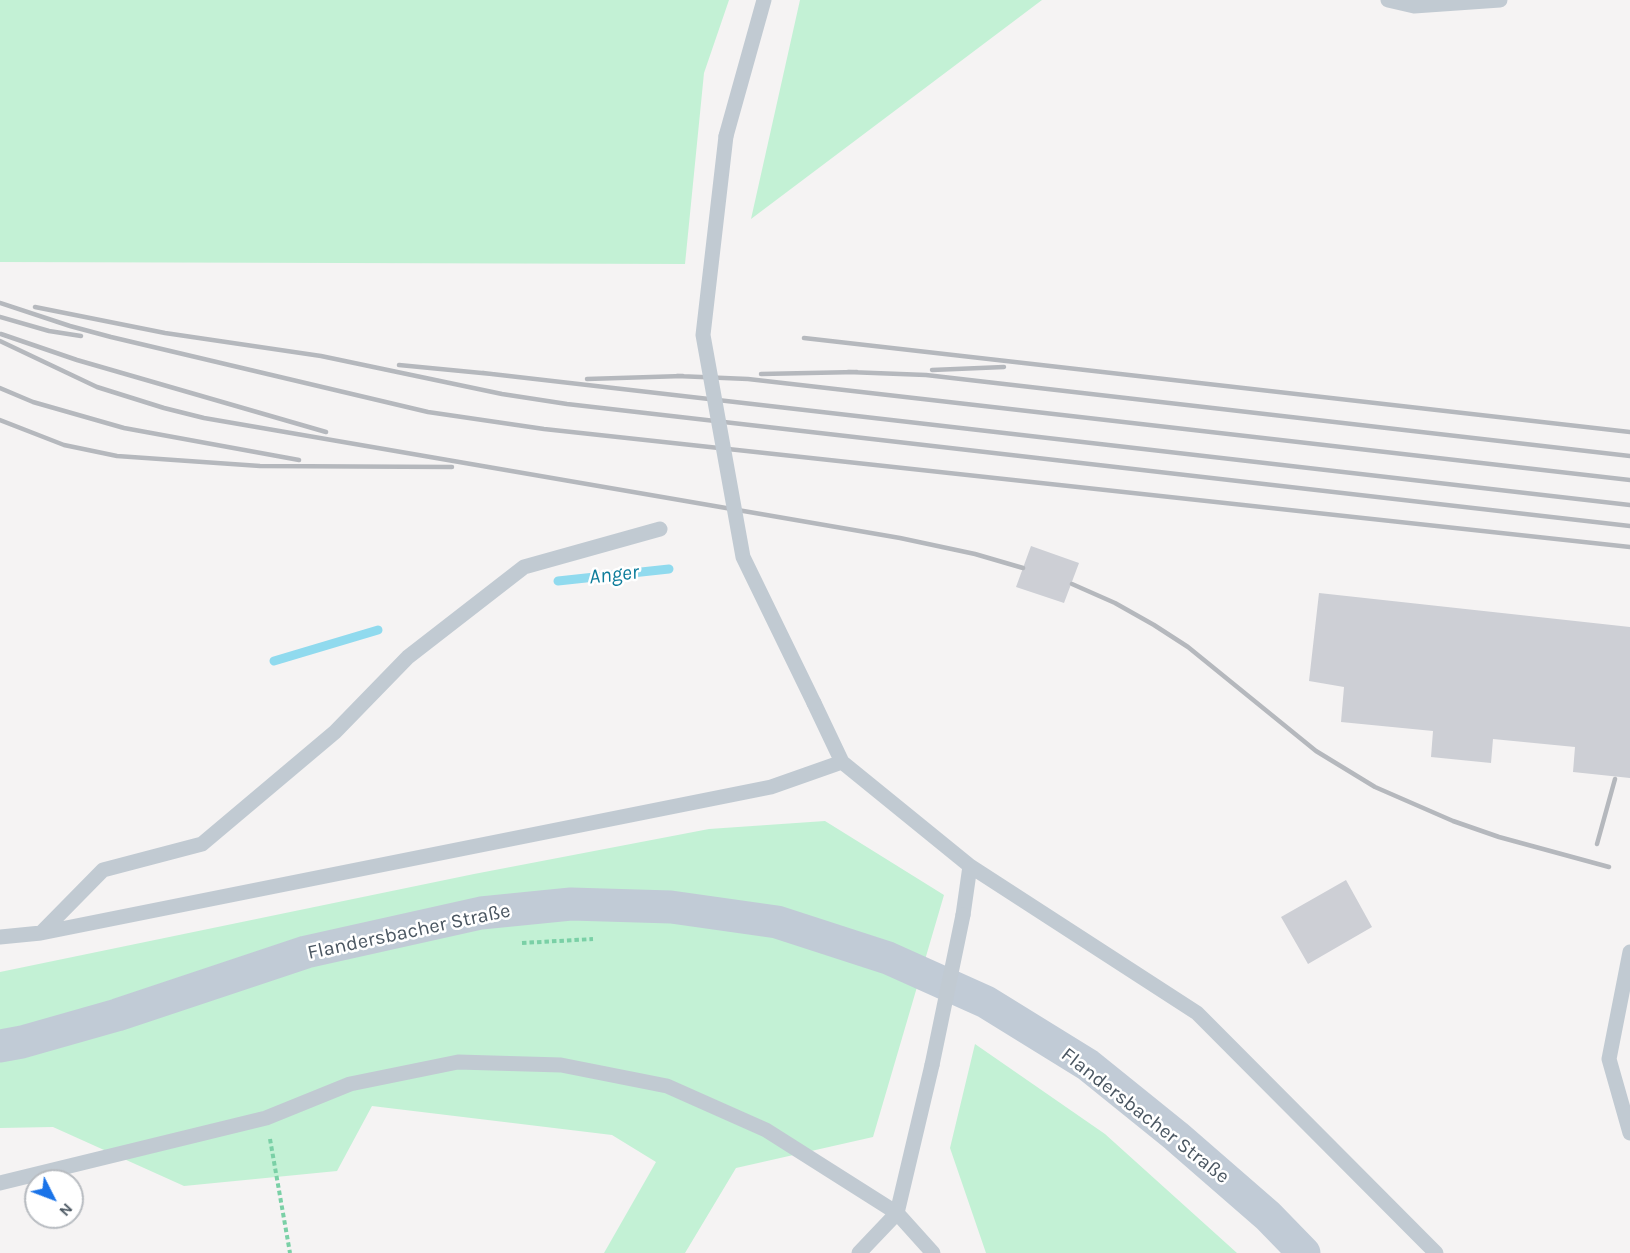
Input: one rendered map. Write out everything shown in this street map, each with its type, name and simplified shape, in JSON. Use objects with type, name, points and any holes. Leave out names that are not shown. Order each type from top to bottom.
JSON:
[{"type":"street","name":"Flandersbacher Straße","points":[[0,1046],[117,1015],[306,952],[481,913],[571,904],[671,908],[777,922],[888,958],[986,1002],[1088,1065],[1185,1144],[1268,1216],[1304,1253]]},
{"type":"lane","points":[[764,0],[726,136],[703,335],[743,557],[842,762],[970,866],[1197,1014],[1436,1253]]},
{"type":"lane","points":[[1388,0],[1414,6],[1500,0]]},
{"type":"lane","points":[[41,933],[103,870],[202,844],[335,732],[408,657],[524,567],[660,529]]},
{"type":"lane","points":[[0,937],[41,933],[771,787],[842,762]]},
{"type":"lane","points":[[859,1253],[897,1213],[932,1065],[963,915],[970,866]]},
{"type":"lane","points":[[1630,952],[1609,1059],[1630,1133]]},
{"type":"lane","points":[[0,1183],[266,1118],[350,1084],[458,1062],[561,1065],[667,1086],[756,1126],[897,1213],[933,1253]]},
{"type":"path","points":[[519,944],[602,938]]},
{"type":"path","points":[[266,1118],[290,1253]]},
{"type":"green space","points":[[0,0],[729,0],[704,73],[685,264],[0,262]]},
{"type":"green space","points":[[800,0],[1042,0],[751,219]]},
{"type":"green space","points":[[825,821],[944,895],[873,1137],[736,1168],[685,1253],[604,1253],[656,1162],[612,1135],[372,1106],[337,1171],[184,1186],[53,1127],[0,1128],[0,972],[474,874],[709,829]]},
{"type":"green space","points":[[975,1044],[1105,1134],[1237,1253],[986,1253],[950,1148]]},
{"type":"building","points":[[1031,546],[1079,563],[1064,603],[1016,587]]},
{"type":"building","points":[[1319,593],[1630,627],[1630,778],[1573,772],[1575,747],[1493,739],[1491,763],[1431,757],[1433,731],[1341,722],[1344,687],[1309,681]]},
{"type":"building","points":[[1346,880],[1372,927],[1308,964],[1281,917]]},
{"type":"waterway","name":"Anger","points":[[558,581],[669,569]]},
{"type":"waterway","name":"Anger","points":[[274,661],[378,630]]},
{"type":"railway","points":[[0,303],[111,337],[428,412],[544,429],[1630,547]]},
{"type":"railway","points":[[35,307],[165,333],[321,356],[502,394],[567,404],[1630,526]]},
{"type":"railway","points":[[0,317],[49,331],[81,336]]},
{"type":"railway","points":[[1,334],[77,360],[326,432]]},
{"type":"railway","points":[[804,338],[1630,432]]},
{"type":"railway","points":[[0,341],[97,387],[204,418],[900,538],[975,554],[1023,568]]},
{"type":"railway","points":[[399,365],[492,374]]},
{"type":"railway","points":[[932,370],[1004,367]]},
{"type":"railway","points":[[848,372],[926,375],[1630,456]]},
{"type":"railway","points":[[761,374],[857,372]]},
{"type":"railway","points":[[483,373],[1630,505]]},
{"type":"railway","points":[[677,376],[748,379],[1630,480]]},
{"type":"railway","points":[[587,379],[683,376]]},
{"type":"railway","points":[[0,388],[33,402],[124,428],[299,460]]},
{"type":"railway","points":[[0,420],[64,445],[117,456],[260,466],[452,467]]},
{"type":"railway","points":[[1072,584],[1115,603],[1188,647],[1316,751],[1375,787],[1453,821],[1499,837],[1609,867]]},
{"type":"railway","points":[[1597,844],[1615,779]]}]
